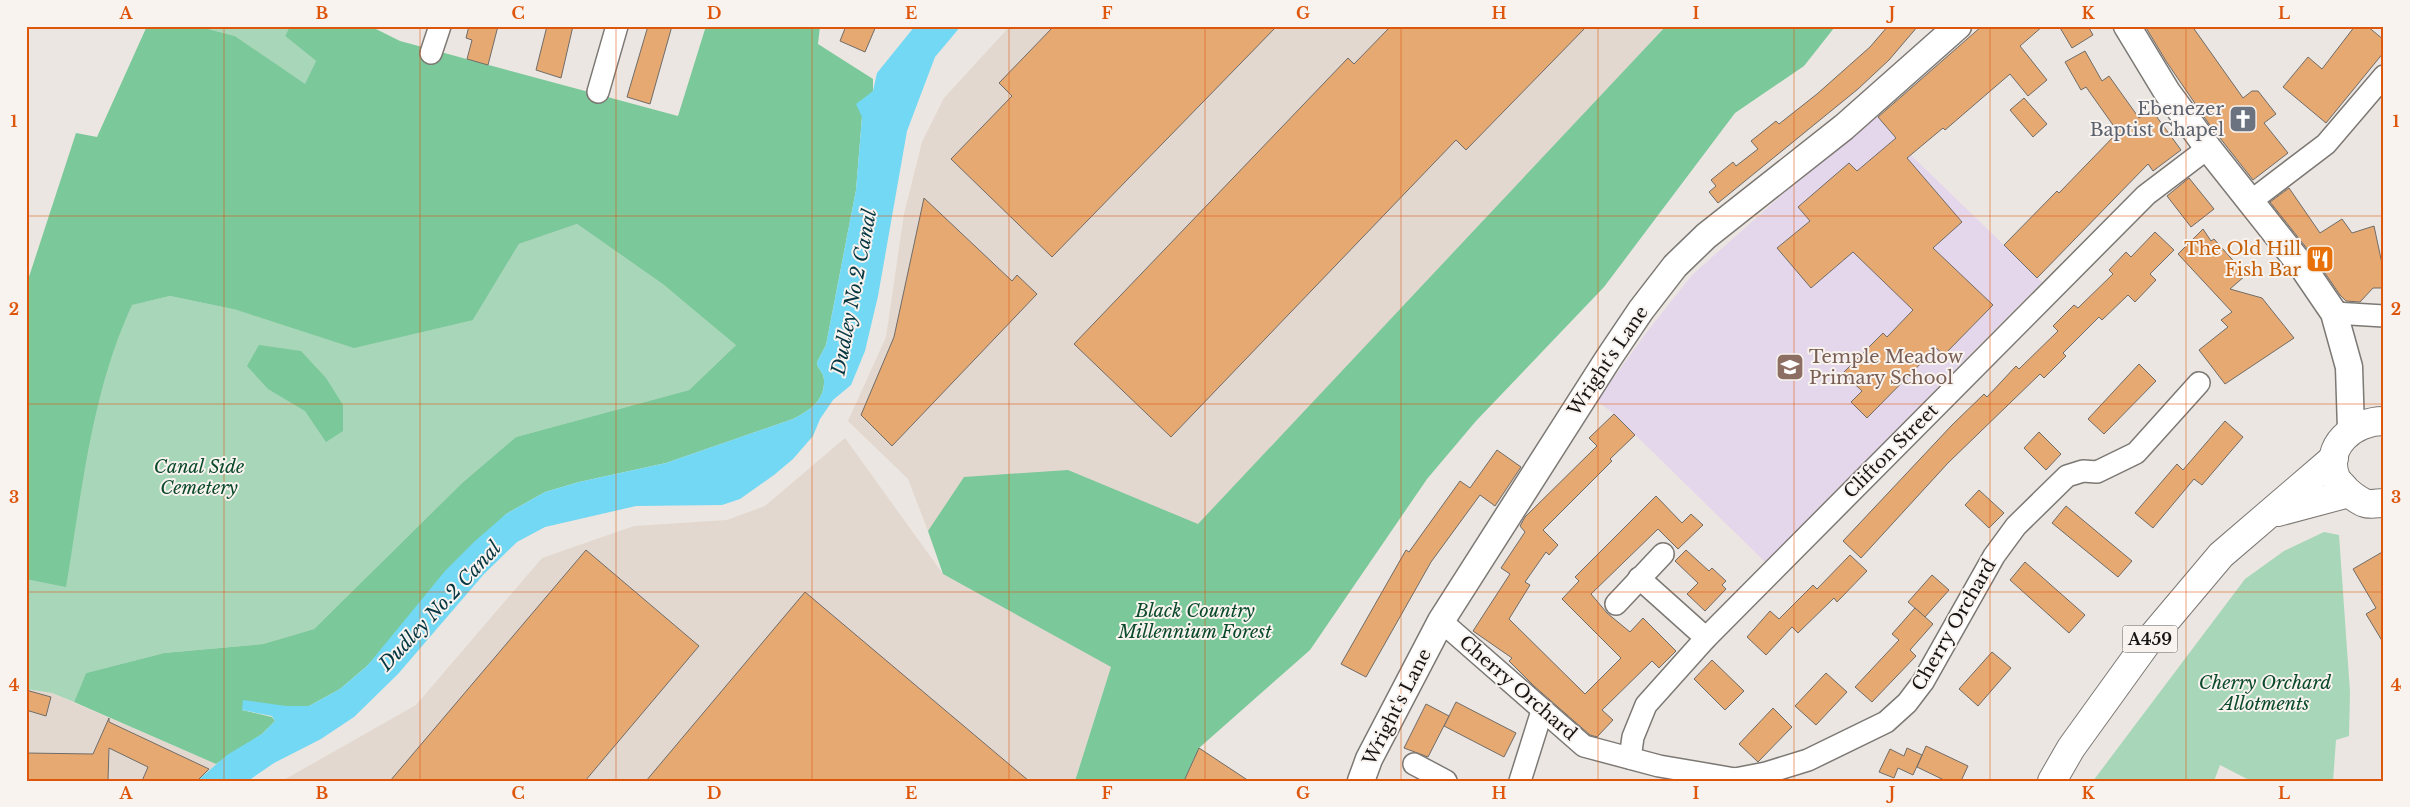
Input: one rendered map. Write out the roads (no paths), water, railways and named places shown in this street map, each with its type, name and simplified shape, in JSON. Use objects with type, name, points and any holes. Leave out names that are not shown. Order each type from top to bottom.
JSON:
[{"type":"main road","points":[[2351,429],[2368,423],[2384,421]]},
{"type":"main road","name":"A459","points":[[2052,781],[2071,748],[2146,644],[2221,554],[2334,458],[2338,444],[2351,429]]},
{"type":"main road","points":[[2334,458],[2336,478],[2349,493],[2365,504],[2384,503]]},
{"type":"main road","name":"A459","points":[[2268,515],[2349,493]]},
{"type":"street","points":[[431,53],[440,26]]},
{"type":"street","points":[[598,92],[617,26]]},
{"type":"street","name":"Wright's Lane","points":[[1361,781],[1370,759],[1441,621],[1608,359],[1641,310],[1675,266],[1706,236],[1844,127],[1958,26]]},
{"type":"street","points":[[2127,26],[2167,92],[2208,148],[2304,269],[2334,313],[2349,367],[2351,429]]},
{"type":"street","points":[[2251,200],[2326,144],[2384,76]]},
{"type":"street","name":"Clifton Street","points":[[1630,758],[1633,736],[1646,705],[1706,638],[2146,195],[2208,148]]},
{"type":"street","points":[[2334,313],[2384,316]]},
{"type":"street","name":"Cherry Orchard","points":[[1441,621],[1584,746],[1659,766],[1735,779],[1766,773],[1808,760],[1886,722],[1907,703],[1923,682],[1994,556],[2016,526],[2067,476],[2083,471],[2097,472],[2136,453],[2198,383]]},
{"type":"street","points":[[1616,604],[1663,554]]},
{"type":"street","points":[[1639,578],[1706,638]]},
{"type":"street","points":[[1520,781],[1542,710]]},
{"type":"street","points":[[1414,764],[1446,781]]},
{"type":"water","name":"Dudley No.2 Canal","points":[[915,26],[961,26],[935,57],[907,131],[878,296],[865,351],[851,385],[833,400],[820,419],[813,436],[793,459],[740,499],[722,505],[636,506],[545,527],[517,542],[484,574],[398,674],[354,717],[321,739],[274,763],[248,781],[197,781],[227,755],[262,734],[275,721],[272,716],[242,710],[243,700],[286,706],[309,706],[340,689],[367,666],[445,571],[506,514],[545,492],[579,482],[666,463],[793,419],[815,404],[822,394],[824,387],[823,375],[817,362],[826,345],[856,190],[862,117],[856,104],[873,91],[877,73]]},
{"type":"place","name":"Ebenezer Baptist Chapel","points":[[2243,119]]},
{"type":"place","name":"The Old Hill Fish Bar","points":[[2320,259]]},
{"type":"place","name":"Temple Meadow Primary School","points":[[1790,367]]},
{"type":"park label","name":"Canal Side Cemetery","points":[[199,477]]},
{"type":"park label","name":"Black Country Millennium Forest","points":[[1195,621]]},
{"type":"park label","name":"Cherry Orchard Allotments","points":[[2265,693]]}]
